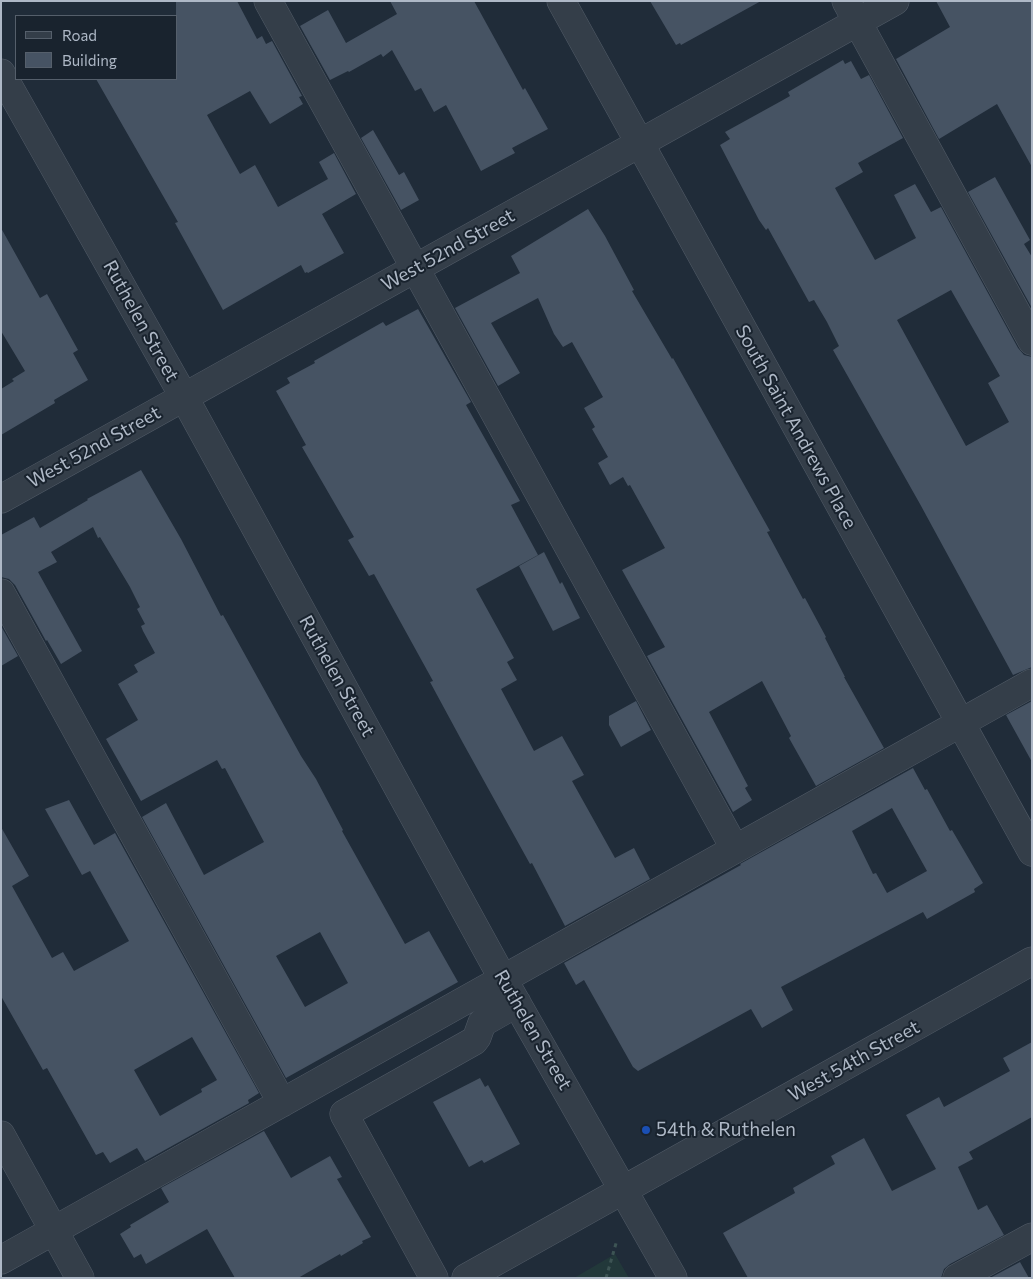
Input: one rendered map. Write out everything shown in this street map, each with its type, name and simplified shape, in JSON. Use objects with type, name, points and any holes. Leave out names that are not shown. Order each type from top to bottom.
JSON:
[{"type":"street","points":[[268,1],[735,849]]},
{"type":"street","name":"South Saint Andrews Place","points":[[561,1],[1032,852]]},
{"type":"street","name":"West 52nd Street","points":[[1,500],[640,144],[852,12],[895,1]]},
{"type":"street","points":[[852,12],[1032,341]]},
{"type":"street","name":"Ruthelen Street","points":[[1,73],[184,397],[503,978],[673,1278]]},
{"type":"street","points":[[1,593],[282,1104]]},
{"type":"street","points":[[1,1260],[1032,682]]},
{"type":"street","name":"West 54th Street","points":[[466,1278],[1032,961]]},
{"type":"street","points":[[434,1278],[344,1114],[474,1041],[478,1037],[482,1023],[517,1003]]},
{"type":"street","points":[[1,1135],[80,1278]]},
{"type":"street","points":[[965,1276],[1032,1237]]},
{"type":"path","points":[[606,1278],[618,1238],[615,1233]]},
{"type":"green space","points":[[615,1254],[629,1278],[574,1278]]},
{"type":"building","points":[[176,1],[237,1],[257,39],[262,36],[266,44],[272,41],[302,96],[299,97],[303,104],[270,124],[250,91],[207,115],[240,174],[255,165],[278,207],[328,179],[319,162],[334,153],[356,194],[322,214],[344,253],[308,273],[305,273],[301,265],[223,310],[175,223],[178,222],[97,80],[178,80],[178,15],[176,15]]},
{"type":"building","points":[[390,1],[474,1],[523,90],[525,88],[548,129],[512,148],[515,153],[481,171],[446,105],[434,112],[421,88],[415,91],[392,50],[383,57],[381,54],[349,72],[330,80],[300,26],[328,10],[346,43],[397,14]]},
{"type":"building","points":[[650,1],[761,1],[681,45],[680,43],[676,45]]},
{"type":"building","points":[[936,1],[1032,1],[1032,167],[997,104],[939,139],[896,59],[950,27]]},
{"type":"building","points":[[843,60],[845,64],[851,61],[861,79],[869,75],[903,138],[858,163],[863,172],[835,188],[875,260],[916,238],[894,195],[915,184],[931,212],[941,207],[1018,348],[1024,355],[1032,357],[1032,667],[1013,675],[833,350],[839,346],[827,322],[814,300],[809,302],[768,228],[766,230],[759,220],[720,145],[730,139],[725,132],[790,96],[788,92]],"holes":[[[951,290],[1000,376],[988,383],[1009,422],[966,446],[897,320]]]},
{"type":"building","points":[[373,130],[399,175],[404,172],[419,200],[401,210],[361,138]]},
{"type":"building","points":[[995,177],[1030,240],[1024,244],[1032,257],[1032,308],[968,192]]},
{"type":"building","points":[[588,209],[634,290],[632,291],[673,358],[770,531],[767,532],[803,599],[805,598],[826,637],[844,677],[884,748],[816,786],[789,738],[791,736],[762,681],[709,712],[748,786],[745,788],[752,800],[733,812],[647,656],[665,647],[622,570],[665,548],[630,485],[628,486],[623,477],[610,485],[598,463],[608,457],[592,429],[595,427],[584,408],[603,397],[572,342],[563,347],[554,334],[538,298],[491,323],[520,373],[498,386],[455,308],[520,273],[511,256]]},
{"type":"building","points":[[1,228],[40,298],[47,294],[78,350],[73,353],[88,380],[54,400],[55,403],[1,435],[1,389],[25,371],[1,331]]},
{"type":"building","points":[[418,309],[471,402],[466,405],[520,501],[511,505],[538,555],[476,589],[514,658],[507,662],[517,680],[501,689],[534,751],[562,736],[584,775],[572,781],[615,858],[634,848],[650,879],[565,926],[532,863],[530,864],[463,743],[430,682],[433,681],[374,574],[369,576],[348,540],[354,537],[302,447],[306,445],[276,391],[290,383],[287,378],[315,363],[314,361],[383,322],[386,326]]},
{"type":"building","points":[[141,470],[181,539],[221,616],[223,615],[301,756],[316,779],[342,831],[405,944],[429,931],[458,982],[286,1078],[142,817],[166,803],[204,875],[264,842],[225,768],[222,769],[217,760],[141,801],[106,739],[138,720],[118,684],[138,672],[134,665],[155,653],[141,626],[145,624],[137,609],[140,607],[130,587],[100,537],[98,538],[93,527],[51,552],[57,562],[38,572],[82,651],[61,664],[15,585],[9,579],[1,577],[1,535],[34,517],[40,528],[87,499]],"holes":[[[320,932],[348,983],[305,1007],[276,956]]]},
{"type":"building","points":[[544,552],[580,618],[553,631],[519,566]]},
{"type":"building","points":[[1,626],[18,656],[1,666]]},
{"type":"building","points":[[636,701],[651,730],[621,747],[609,725],[609,716]]},
{"type":"building","points":[[1032,701],[1032,762],[1006,715]]},
{"type":"building","points":[[913,768],[983,883],[974,889],[975,892],[927,919],[923,912],[781,987],[793,1010],[762,1028],[751,1009],[638,1071],[633,1067],[584,980],[576,985],[564,963]],"holes":[[[892,808],[927,871],[887,893],[876,873],[873,874],[852,831]]]},
{"type":"building","points":[[69,800],[94,845],[115,833],[259,1093],[248,1100],[249,1103],[145,1161],[137,1148],[110,1163],[103,1152],[96,1155],[47,1068],[43,1070],[1,996],[1,827],[29,876],[12,886],[52,958],[63,952],[74,971],[129,941],[90,871],[82,875],[45,809]],"holes":[[[192,1037],[217,1080],[201,1089],[202,1092],[160,1116],[134,1070]]]},
{"type":"building","points":[[1032,1042],[1032,1117],[969,1152],[973,1159],[958,1167],[978,1210],[987,1205],[1004,1235],[950,1264],[944,1269],[941,1278],[748,1278],[723,1233],[795,1193],[793,1188],[835,1164],[831,1156],[864,1138],[892,1191],[936,1169],[906,1115],[939,1097],[944,1107],[1010,1071],[1003,1058]]},
{"type":"building","points":[[480,1078],[485,1087],[488,1085],[520,1144],[484,1163],[482,1160],[469,1167],[433,1102]]},
{"type":"building","points":[[264,1131],[291,1178],[330,1156],[342,1177],[337,1179],[371,1237],[341,1256],[340,1254],[298,1278],[235,1278],[207,1229],[146,1264],[141,1254],[134,1258],[120,1234],[131,1227],[130,1225],[169,1202],[161,1188]]},
{"type":"building","points":[[1020,1262],[1029,1278],[990,1278]]},
{"type":"place","name":"54th & Ruthelen","points":[[646,1130]]}]
